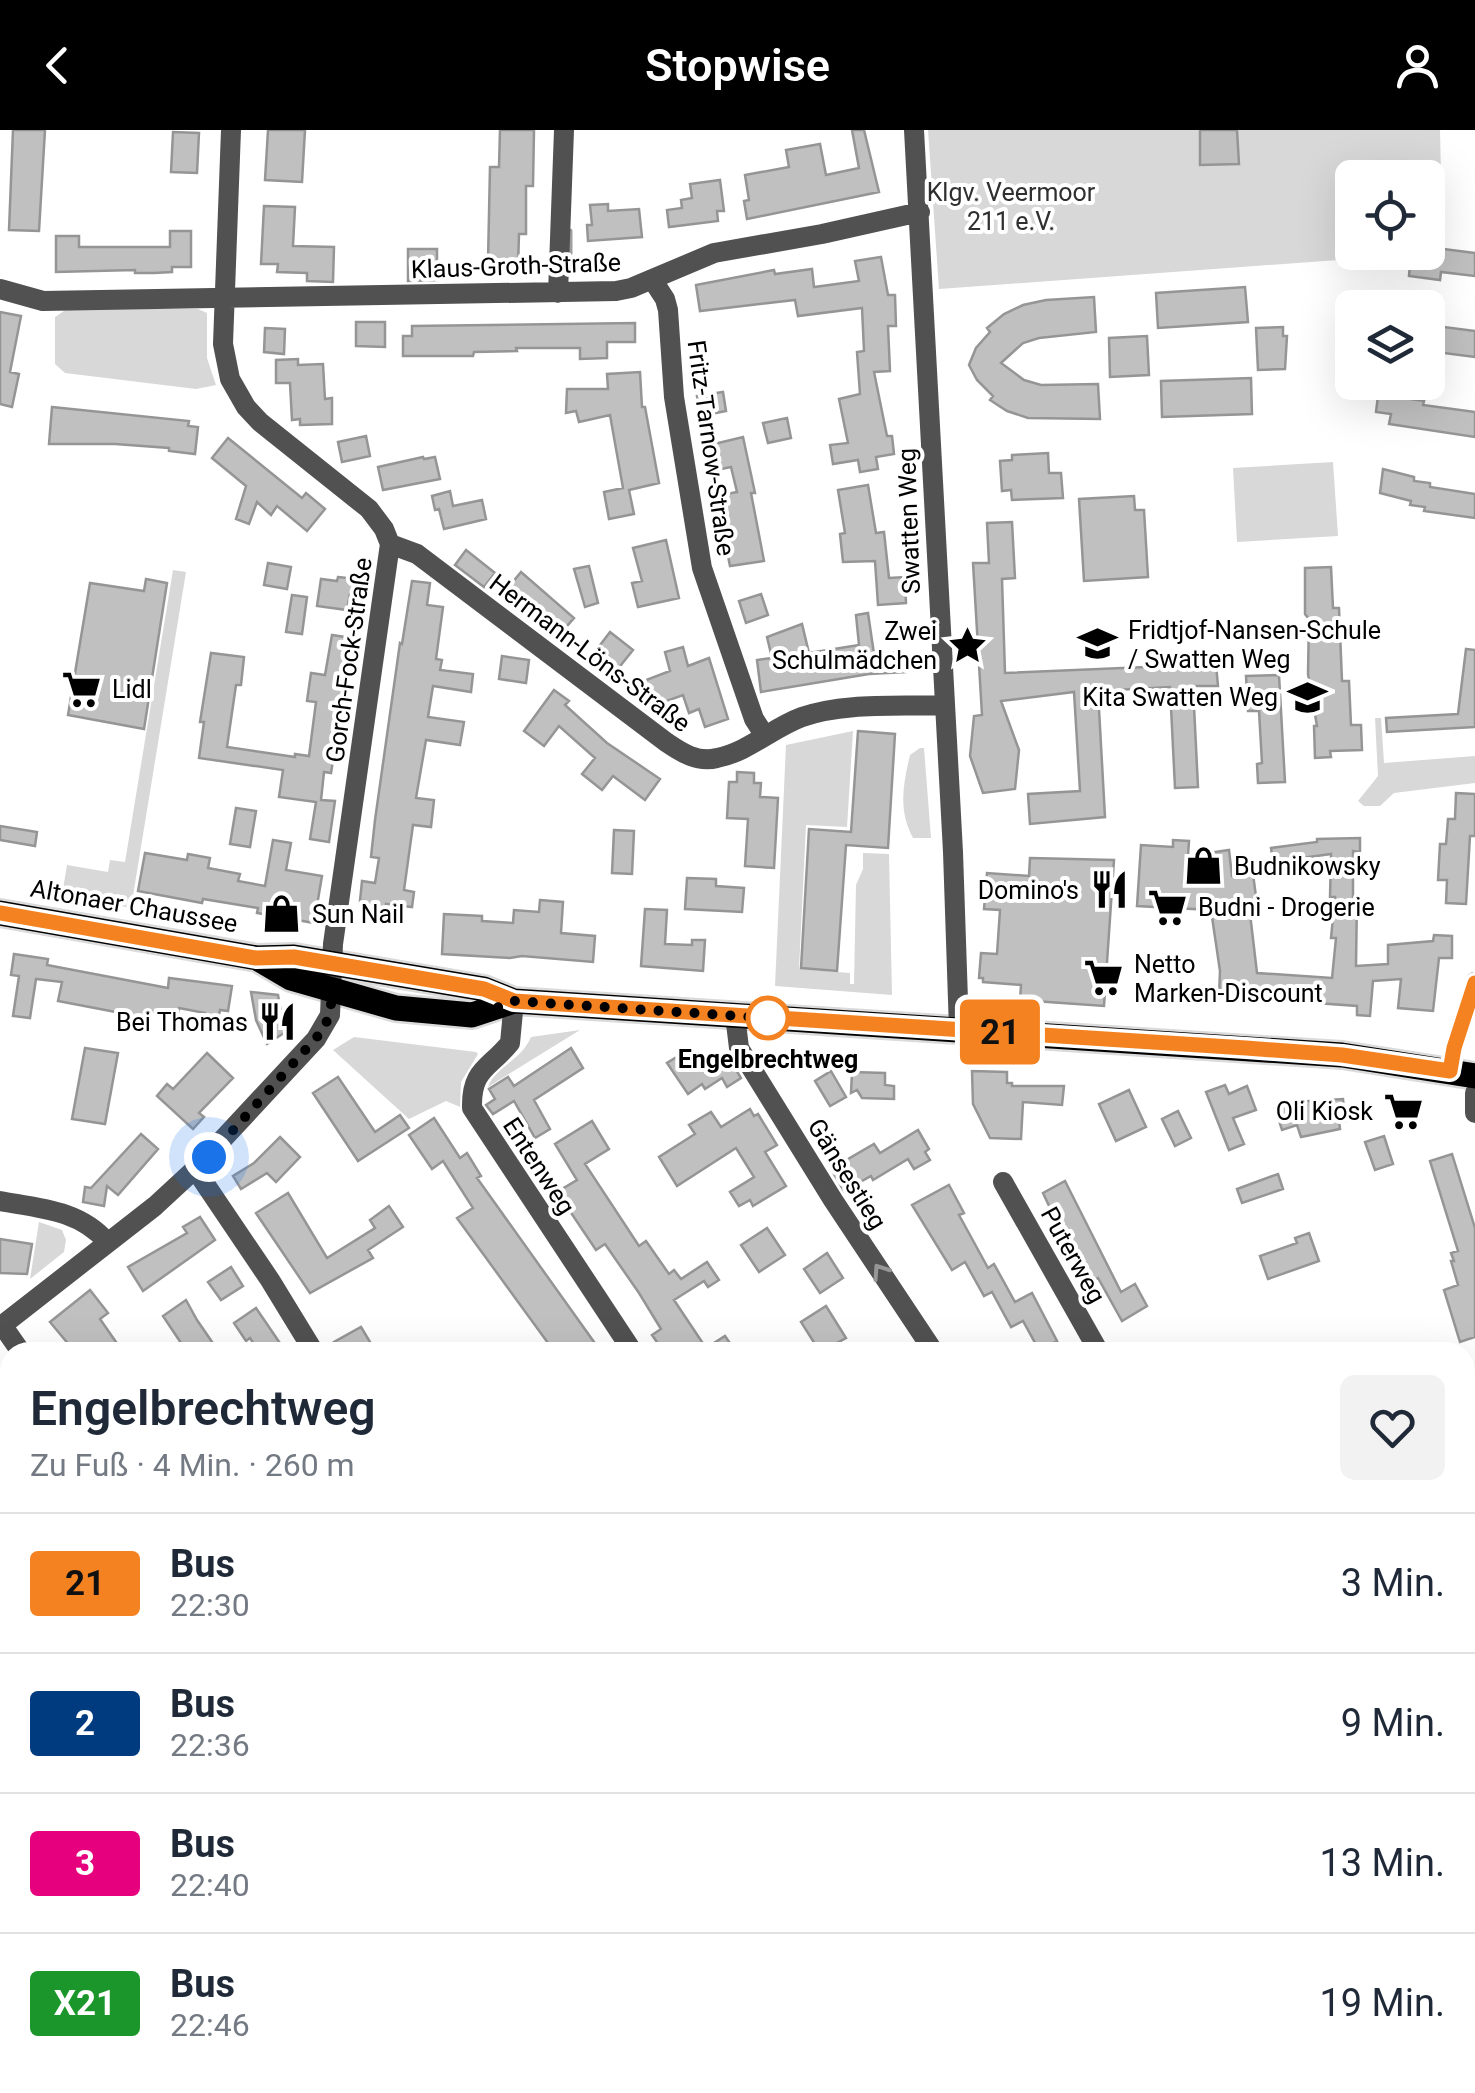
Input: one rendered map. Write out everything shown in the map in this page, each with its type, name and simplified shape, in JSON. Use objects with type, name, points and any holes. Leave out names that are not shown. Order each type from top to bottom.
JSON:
[{"type":"main road","name":"Altonaer Chaussee","points":[[0,912],[256,958],[294,957],[484,989],[514,1001]]},
{"type":"main road","name":"Altonaer Chaussee","points":[[256,958],[290,978],[396,1008],[480,1014],[514,1001]]},
{"type":"main road","points":[[514,1001],[1342,1055],[1462,1074]]},
{"type":"street","name":"Gorch-Fock-Straße","points":[[231,130],[223,298],[225,361],[230,379],[260,422],[368,509],[390,544],[332,944],[334,992]]},
{"type":"street","points":[[558,293],[564,130]]},
{"type":"street","name":"Swatten Weg","points":[[914,130],[960,1030]]},
{"type":"street","name":"Klaus-Groth-Straße","points":[[0,288],[43,300],[616,291],[714,253],[920,212]]},
{"type":"street","name":"Fritz-Tarnow-Straße","points":[[652,279],[668,310],[674,397],[702,568],[754,719],[765,736]]},
{"type":"street","name":"Hermann-Löns-Straße","points":[[390,544],[417,554],[685,754],[716,759],[744,749],[804,716],[943,705]]},
{"type":"street","points":[[1462,1074],[1454,1048],[1475,982]]},
{"type":"street","points":[[1,1326],[156,1206],[196,1169],[316,1040],[330,1015],[334,992]]},
{"type":"street","name":"Entenweg","points":[[514,1001],[510,1043],[479,1072],[472,1108],[627,1342]]},
{"type":"street","name":"Gänsestieg","points":[[735,1016],[740,1048],[832,1200],[927,1342]]},
{"type":"street","points":[[1475,1092],[1475,1112]]},
{"type":"street","points":[[196,1169],[308,1342]]},
{"type":"street","name":"Puterweg","points":[[1003,1182],[1093,1342]]},
{"type":"street","points":[[0,1201],[68,1214],[90,1225],[107,1242]]},
{"type":"green space","name":"Klgv. Veermoor 211 e.V.","points":[[928,130],[1440,130],[1441,160],[1335,160],[1335,260],[939,289]]},
{"type":"green space","points":[[67,309],[198,309],[207,313],[207,358],[216,385],[196,389],[65,373],[55,364],[55,317]]},
{"type":"green space","points":[[1333,462],[1338,536],[1237,542],[1233,468]]},
{"type":"green space","points":[[173,570],[186,572],[131,908],[62,895],[67,865],[108,872],[110,860],[125,862]]},
{"type":"green space","points":[[1375,718],[1381,718],[1384,763],[1475,756],[1475,783],[1394,793],[1380,806],[1364,806],[1358,801],[1378,776]]},
{"type":"green space","points":[[853,731],[847,827],[806,825],[799,969],[850,973],[850,984],[854,984],[856,885],[863,869],[863,853],[889,854],[892,995],[775,986],[786,745]]},
{"type":"green space","points":[[924,748],[931,838],[913,838],[904,807],[910,755]]},
{"type":"green space","points":[[580,1030],[488,1087],[531,1037]]},
{"type":"green space","points":[[354,1037],[476,1052],[461,1082],[460,1107],[446,1101],[409,1119],[333,1050]]},
{"type":"green space","points":[[39,1222],[62,1230],[66,1240],[64,1252],[30,1279]]},
{"type":"building","points":[[13,130],[45,130],[39,231],[9,230]]},
{"type":"building","points":[[268,130],[305,130],[302,182],[265,180]]},
{"type":"building","points":[[500,130],[534,130],[533,186],[526,186],[526,234],[519,234],[518,268],[497,268],[497,261],[488,261],[490,167],[499,167]]},
{"type":"building","points":[[852,130],[864,130],[879,192],[747,219],[745,175],[789,167],[786,150],[820,144],[826,175],[859,168]]},
{"type":"building","points":[[1200,130],[1237,130],[1239,164],[1200,165]]},
{"type":"building","points":[[173,132],[199,133],[197,173],[171,172]]},
{"type":"building","points":[[720,180],[724,211],[717,211],[718,221],[669,227],[667,210],[682,208],[681,200],[692,198],[690,184]]},
{"type":"building","points":[[608,204],[608,211],[639,209],[642,237],[588,241],[587,225],[592,225],[590,205]]},
{"type":"building","points":[[264,206],[295,207],[293,246],[334,247],[333,282],[307,281],[307,273],[277,272],[278,264],[261,264]]},
{"type":"building","points":[[170,231],[191,231],[191,267],[172,267],[172,272],[154,273],[56,272],[56,236],[79,236],[79,247],[170,247]]},
{"type":"building","points":[[408,249],[437,249],[437,280],[408,281]]},
{"type":"building","points":[[1445,249],[1475,253],[1475,276],[1441,272],[1440,280],[1409,276],[1410,270],[1445,270]]},
{"type":"building","points":[[881,257],[888,295],[895,295],[896,326],[888,326],[890,371],[874,372],[894,454],[876,457],[878,469],[860,472],[858,460],[833,464],[830,445],[848,443],[839,399],[860,394],[857,352],[864,351],[862,308],[798,316],[795,300],[700,311],[696,285],[774,270],[775,274],[812,269],[814,287],[859,281],[855,261]]},
{"type":"building","points":[[1245,287],[1248,322],[1158,328],[1156,293]]},
{"type":"building","points":[[1094,297],[1096,332],[1023,343],[1001,363],[1024,380],[1041,385],[1098,384],[1100,419],[1028,418],[990,400],[993,396],[969,365],[976,348],[990,332],[987,328],[1023,305]]},
{"type":"building","points":[[0,312],[21,316],[10,372],[19,374],[12,407],[0,404]]},
{"type":"building","points":[[356,322],[385,322],[385,347],[356,346]]},
{"type":"building","points":[[635,323],[635,342],[607,342],[607,358],[580,359],[580,348],[516,348],[517,351],[474,352],[473,356],[403,356],[403,336],[412,336],[412,326]]},
{"type":"building","points":[[1283,327],[1283,336],[1287,336],[1285,369],[1258,370],[1256,328]]},
{"type":"building","points":[[1445,327],[1475,331],[1475,357],[1445,353]]},
{"type":"building","points":[[265,328],[285,329],[284,354],[264,352]]},
{"type":"building","points":[[1147,336],[1149,375],[1110,377],[1109,338]]},
{"type":"building","points":[[298,359],[298,365],[323,364],[325,399],[332,398],[332,424],[300,425],[300,419],[292,420],[290,383],[276,383],[276,360]]},
{"type":"building","points":[[640,372],[642,407],[659,483],[629,490],[634,514],[609,519],[604,492],[623,488],[610,415],[579,422],[576,411],[566,413],[567,389],[608,389],[607,374]]},
{"type":"building","points":[[1251,378],[1252,414],[1162,417],[1161,381]]},
{"type":"building","points":[[723,392],[726,411],[701,416],[697,396]]},
{"type":"building","points":[[1378,400],[1417,400],[1424,401],[1423,405],[1475,412],[1475,437],[1389,424],[1391,414],[1376,412]]},
{"type":"building","points":[[52,407],[189,421],[188,426],[198,427],[195,454],[115,444],[49,444]]},
{"type":"building","points":[[787,418],[791,438],[768,443],[763,423]]},
{"type":"building","points":[[366,436],[370,456],[342,462],[338,442]]},
{"type":"building","points":[[743,437],[764,561],[730,566],[716,496],[737,492],[731,467],[711,471],[706,446]]},
{"type":"building","points":[[228,438],[302,498],[306,493],[325,509],[307,531],[277,506],[271,515],[257,502],[249,524],[236,519],[246,486],[212,458]]},
{"type":"building","points":[[1048,453],[1049,473],[1061,473],[1063,498],[1012,500],[1011,490],[1002,491],[1000,461],[1012,460],[1012,455]]},
{"type":"building","points":[[435,457],[440,479],[383,490],[378,467]]},
{"type":"building","points":[[1383,469],[1430,483],[1430,487],[1475,494],[1475,518],[1424,511],[1425,507],[1410,505],[1411,501],[1380,493]]},
{"type":"building","points":[[868,485],[876,533],[884,532],[889,578],[905,577],[906,603],[878,605],[875,561],[843,562],[840,534],[845,533],[838,490]]},
{"type":"building","points":[[450,491],[453,506],[482,500],[486,519],[444,529],[432,496]]},
{"type":"building","points":[[1134,496],[1135,510],[1144,510],[1148,577],[1084,581],[1079,499]]},
{"type":"building","points":[[1012,522],[1015,578],[1002,579],[1005,673],[1216,664],[1218,686],[1193,686],[1198,787],[1175,788],[1170,687],[1098,691],[1105,817],[1030,824],[1028,794],[1080,791],[1074,692],[1001,701],[1019,750],[1015,789],[983,793],[970,756],[974,716],[982,715],[973,563],[989,563],[987,523]]},
{"type":"building","points":[[666,540],[679,598],[638,607],[632,583],[642,581],[633,548]]},
{"type":"building","points":[[466,550],[495,573],[484,587],[455,565]]},
{"type":"building","points":[[268,563],[291,567],[287,589],[264,585]]},
{"type":"building","points":[[589,566],[598,603],[585,607],[574,569]]},
{"type":"building","points":[[1331,567],[1333,608],[1339,608],[1342,681],[1349,681],[1351,725],[1361,725],[1362,750],[1330,751],[1331,757],[1315,758],[1317,726],[1308,674],[1305,568]]},
{"type":"building","points":[[521,572],[574,618],[560,634],[507,589]]},
{"type":"building","points":[[338,577],[357,579],[347,610],[317,606],[321,579],[337,581]]},
{"type":"building","points":[[146,579],[167,583],[144,729],[68,715],[90,583],[144,591]]},
{"type":"building","points":[[412,581],[430,583],[427,605],[443,607],[436,659],[442,660],[440,670],[473,674],[471,692],[433,686],[428,717],[464,722],[460,745],[426,740],[416,798],[434,800],[431,827],[413,825],[404,890],[414,892],[412,907],[386,904],[383,923],[361,921],[362,881],[375,883],[379,858],[371,857],[375,820]]},
{"type":"building","points":[[761,594],[768,615],[746,623],[739,601]]},
{"type":"building","points":[[292,595],[307,597],[302,634],[286,632]]},
{"type":"building","points":[[868,613],[874,654],[903,652],[905,672],[761,692],[757,660],[772,658],[767,637],[802,624],[809,653],[859,645],[856,615]]},
{"type":"building","points":[[610,632],[633,650],[617,670],[594,653]]},
{"type":"building","points":[[332,635],[353,638],[331,773],[324,772],[321,800],[335,801],[329,842],[310,839],[316,802],[279,797],[283,770],[199,758],[204,722],[200,722],[211,653],[244,657],[227,747],[309,756],[316,702],[307,701],[311,673],[325,675]]},
{"type":"building","points":[[683,647],[688,666],[709,658],[728,719],[705,727],[699,709],[689,713],[683,695],[650,707],[641,682],[670,671],[665,652]]},
{"type":"building","points":[[1466,649],[1475,650],[1475,727],[1387,732],[1386,718],[1458,714]]},
{"type":"building","points":[[502,656],[529,660],[526,683],[499,679]]},
{"type":"building","points":[[1279,675],[1285,782],[1258,783],[1257,764],[1262,763],[1259,711],[1248,711],[1246,676]]},
{"type":"building","points":[[554,690],[607,743],[660,779],[645,800],[613,776],[602,790],[582,774],[595,758],[559,726],[544,746],[524,731]]},
{"type":"building","points":[[858,731],[895,734],[888,848],[846,845],[837,971],[801,968],[809,829],[851,832]]},
{"type":"building","points":[[737,772],[754,773],[754,783],[761,783],[760,797],[778,798],[774,868],[745,866],[748,819],[727,818],[729,782],[737,782]]},
{"type":"building","points":[[1456,793],[1475,794],[1475,836],[1470,836],[1466,904],[1446,903],[1447,880],[1438,880],[1440,844],[1446,844],[1448,819],[1455,819]]},
{"type":"building","points":[[236,808],[256,811],[250,847],[230,844]]},
{"type":"building","points":[[0,826],[37,832],[35,846],[0,840]]},
{"type":"building","points":[[614,830],[634,831],[632,874],[612,873]]},
{"type":"building","points":[[1360,838],[1360,852],[1353,851],[1356,966],[1388,964],[1388,945],[1433,941],[1434,935],[1452,936],[1452,958],[1439,958],[1433,1011],[1398,1008],[1401,979],[1373,981],[1370,1016],[1357,1015],[1357,1006],[1219,996],[1220,971],[1211,910],[1137,906],[1141,845],[1173,847],[1173,840],[1189,841],[1188,856],[1229,850],[1232,876],[1253,874],[1257,904],[1249,905],[1257,973],[1332,978],[1336,938],[1331,938],[1335,897],[1330,897],[1331,854],[1273,862],[1271,848],[1317,839]]},
{"type":"building","points":[[273,840],[291,843],[286,870],[322,876],[314,923],[257,913],[258,908],[138,891],[145,853],[187,860],[188,854],[210,858],[208,868],[240,874],[238,881],[265,886]]},
{"type":"building","points":[[1030,858],[1114,860],[1104,1006],[1020,1000],[1021,985],[983,982],[979,978],[981,953],[997,954],[1000,910],[984,909],[987,873],[1029,876]]},
{"type":"building","points":[[687,878],[716,879],[716,886],[744,888],[742,912],[685,909]]},
{"type":"building","points":[[540,900],[563,902],[561,933],[595,936],[593,962],[442,954],[444,914],[513,923],[514,910],[539,912]]},
{"type":"building","points":[[645,909],[667,910],[665,944],[692,945],[692,940],[705,940],[703,971],[641,966]]},
{"type":"building","points":[[14,954],[48,959],[47,965],[168,988],[169,978],[232,986],[228,1011],[220,1010],[216,1029],[203,1026],[205,1013],[179,1008],[178,1016],[148,1011],[147,1018],[58,1001],[62,982],[36,979],[30,1018],[13,1016],[19,976],[11,975]]},
{"type":"building","points":[[251,992],[278,995],[287,1031],[267,1044],[256,1020]]},
{"type":"building","points":[[85,1048],[118,1053],[105,1124],[72,1119]]},
{"type":"building","points":[[571,1048],[583,1068],[534,1100],[550,1129],[535,1138],[514,1101],[493,1114],[486,1105],[495,1099],[489,1089],[508,1077],[514,1086]]},
{"type":"building","points":[[207,1053],[233,1078],[199,1113],[204,1117],[193,1129],[157,1096],[167,1084],[173,1089]]},
{"type":"building","points":[[680,1055],[690,1070],[709,1058],[719,1072],[732,1063],[741,1078],[727,1087],[722,1078],[705,1089],[702,1084],[688,1094],[667,1063]]},
{"type":"building","points":[[831,1071],[846,1097],[830,1106],[815,1081]]},
{"type":"building","points":[[972,1071],[1007,1072],[1007,1083],[1012,1086],[1064,1086],[1062,1105],[1023,1102],[1021,1139],[990,1138],[973,1104]]},
{"type":"building","points":[[852,1072],[885,1073],[885,1085],[894,1086],[894,1099],[862,1098],[857,1090],[851,1093]]},
{"type":"building","points":[[338,1077],[375,1132],[400,1115],[409,1128],[358,1161],[313,1093]]},
{"type":"building","points":[[1225,1085],[1229,1094],[1247,1086],[1256,1110],[1233,1118],[1244,1144],[1229,1150],[1206,1092]]},
{"type":"building","points":[[1129,1090],[1146,1127],[1116,1141],[1099,1104]]},
{"type":"building","points":[[1343,1099],[1345,1121],[1339,1121],[1340,1129],[1301,1137],[1297,1125],[1282,1130],[1275,1108],[1293,1102]]},
{"type":"building","points":[[750,1109],[754,1116],[758,1114],[777,1145],[765,1152],[786,1186],[753,1206],[750,1200],[739,1206],[730,1192],[754,1177],[736,1148],[677,1186],[659,1157],[695,1134],[689,1125],[711,1112],[721,1127]]},
{"type":"building","points":[[1178,1111],[1191,1138],[1175,1146],[1162,1119]]},
{"type":"building","points":[[434,1118],[460,1158],[467,1153],[481,1176],[477,1178],[594,1342],[547,1342],[457,1218],[473,1208],[443,1161],[432,1169],[409,1135]]},
{"type":"building","points":[[592,1121],[609,1149],[585,1164],[639,1246],[646,1241],[669,1274],[674,1270],[681,1279],[707,1262],[719,1280],[708,1287],[704,1281],[674,1300],[702,1342],[657,1342],[652,1335],[661,1329],[639,1293],[605,1244],[596,1250],[557,1192],[577,1180],[555,1144]]},
{"type":"building","points":[[918,1130],[929,1149],[925,1152],[930,1160],[914,1169],[908,1159],[873,1180],[871,1176],[844,1191],[831,1169],[874,1144],[880,1153]]},
{"type":"building","points":[[141,1134],[158,1149],[118,1195],[107,1186],[104,1206],[83,1202],[85,1187],[91,1188]]},
{"type":"building","points":[[1384,1136],[1393,1164],[1375,1170],[1365,1142]]},
{"type":"building","points":[[280,1137],[300,1157],[276,1182],[267,1173],[241,1189],[233,1176],[254,1163]]},
{"type":"building","points":[[1452,1154],[1475,1228],[1475,1337],[1460,1342],[1444,1290],[1458,1285],[1451,1253],[1458,1251],[1430,1161]]},
{"type":"building","points":[[1278,1174],[1283,1189],[1242,1203],[1237,1189]]},
{"type":"building","points":[[1065,1181],[1121,1292],[1135,1284],[1147,1306],[1122,1321],[1098,1278],[1091,1282],[1070,1242],[1067,1244],[1043,1193]]},
{"type":"building","points":[[949,1185],[964,1213],[959,1215],[988,1268],[994,1264],[1015,1302],[1032,1293],[1057,1341],[1035,1342],[1023,1321],[1011,1327],[992,1292],[984,1296],[965,1262],[952,1270],[912,1205]]},
{"type":"building","points":[[288,1193],[327,1258],[375,1228],[370,1220],[389,1206],[403,1227],[368,1250],[373,1258],[310,1293],[256,1213]]},
{"type":"building","points":[[200,1217],[215,1240],[143,1291],[128,1267],[187,1233],[183,1227]]},
{"type":"building","points":[[767,1228],[785,1255],[759,1272],[741,1245]]},
{"type":"building","points":[[1309,1233],[1319,1261],[1268,1279],[1260,1256],[1297,1243],[1295,1238]]},
{"type":"building","points":[[0,1239],[32,1244],[27,1274],[0,1273]]},
{"type":"building","points":[[827,1253],[843,1278],[820,1293],[804,1269]]},
{"type":"building","points":[[231,1267],[243,1286],[221,1300],[208,1282]]},
{"type":"building","points":[[90,1290],[108,1313],[100,1319],[116,1342],[67,1342],[50,1322]]},
{"type":"building","points":[[186,1300],[212,1342],[180,1342],[163,1316]]},
{"type":"building","points":[[826,1306],[846,1338],[839,1342],[814,1342],[801,1322]]},
{"type":"building","points":[[256,1308],[279,1342],[253,1342],[250,1338],[246,1341],[234,1323]]},
{"type":"building","points":[[361,1327],[370,1342],[334,1342]]},
{"type":"waterway","points":[[570,231],[570,253]]},
{"type":"bus line","name":"21","points":[[0,913],[256,958],[294,957],[484,989],[514,1001],[1342,1055],[1450,1071],[1475,983]]},
{"type":"place","name":"Fridtjof-Nansen-Schule / Swatten Weg","points":[[1098,644]]},
{"type":"place","name":"Zwei Schulmädchen","points":[[967,645]]},
{"type":"place","name":"Lidl","points":[[82,689]]},
{"type":"place","name":"Kita Swatten Weg","points":[[1308,697]]},
{"type":"place","name":"Budnikowsky","points":[[1204,866]]},
{"type":"place","name":"Domino's","points":[[1109,890]]},
{"type":"place","name":"Budni - Drogerie","points":[[1168,907]]},
{"type":"place","name":"Sun Nail","points":[[282,914]]},
{"type":"place","name":"Netto Marken-Discount","points":[[1104,978]]},
{"type":"place","name":"Engelbrechtweg","points":[[768,1018]]},
{"type":"place","name":"Bei Thomas","points":[[278,1022]]},
{"type":"place","name":"Oli Kiosk","points":[[1403,1111]]},
{"type":"route","points":[[209,1157],[316,1040],[330,1015],[334,992],[396,1008],[452,1014],[480,1014],[514,1001],[768,1018]]}]
